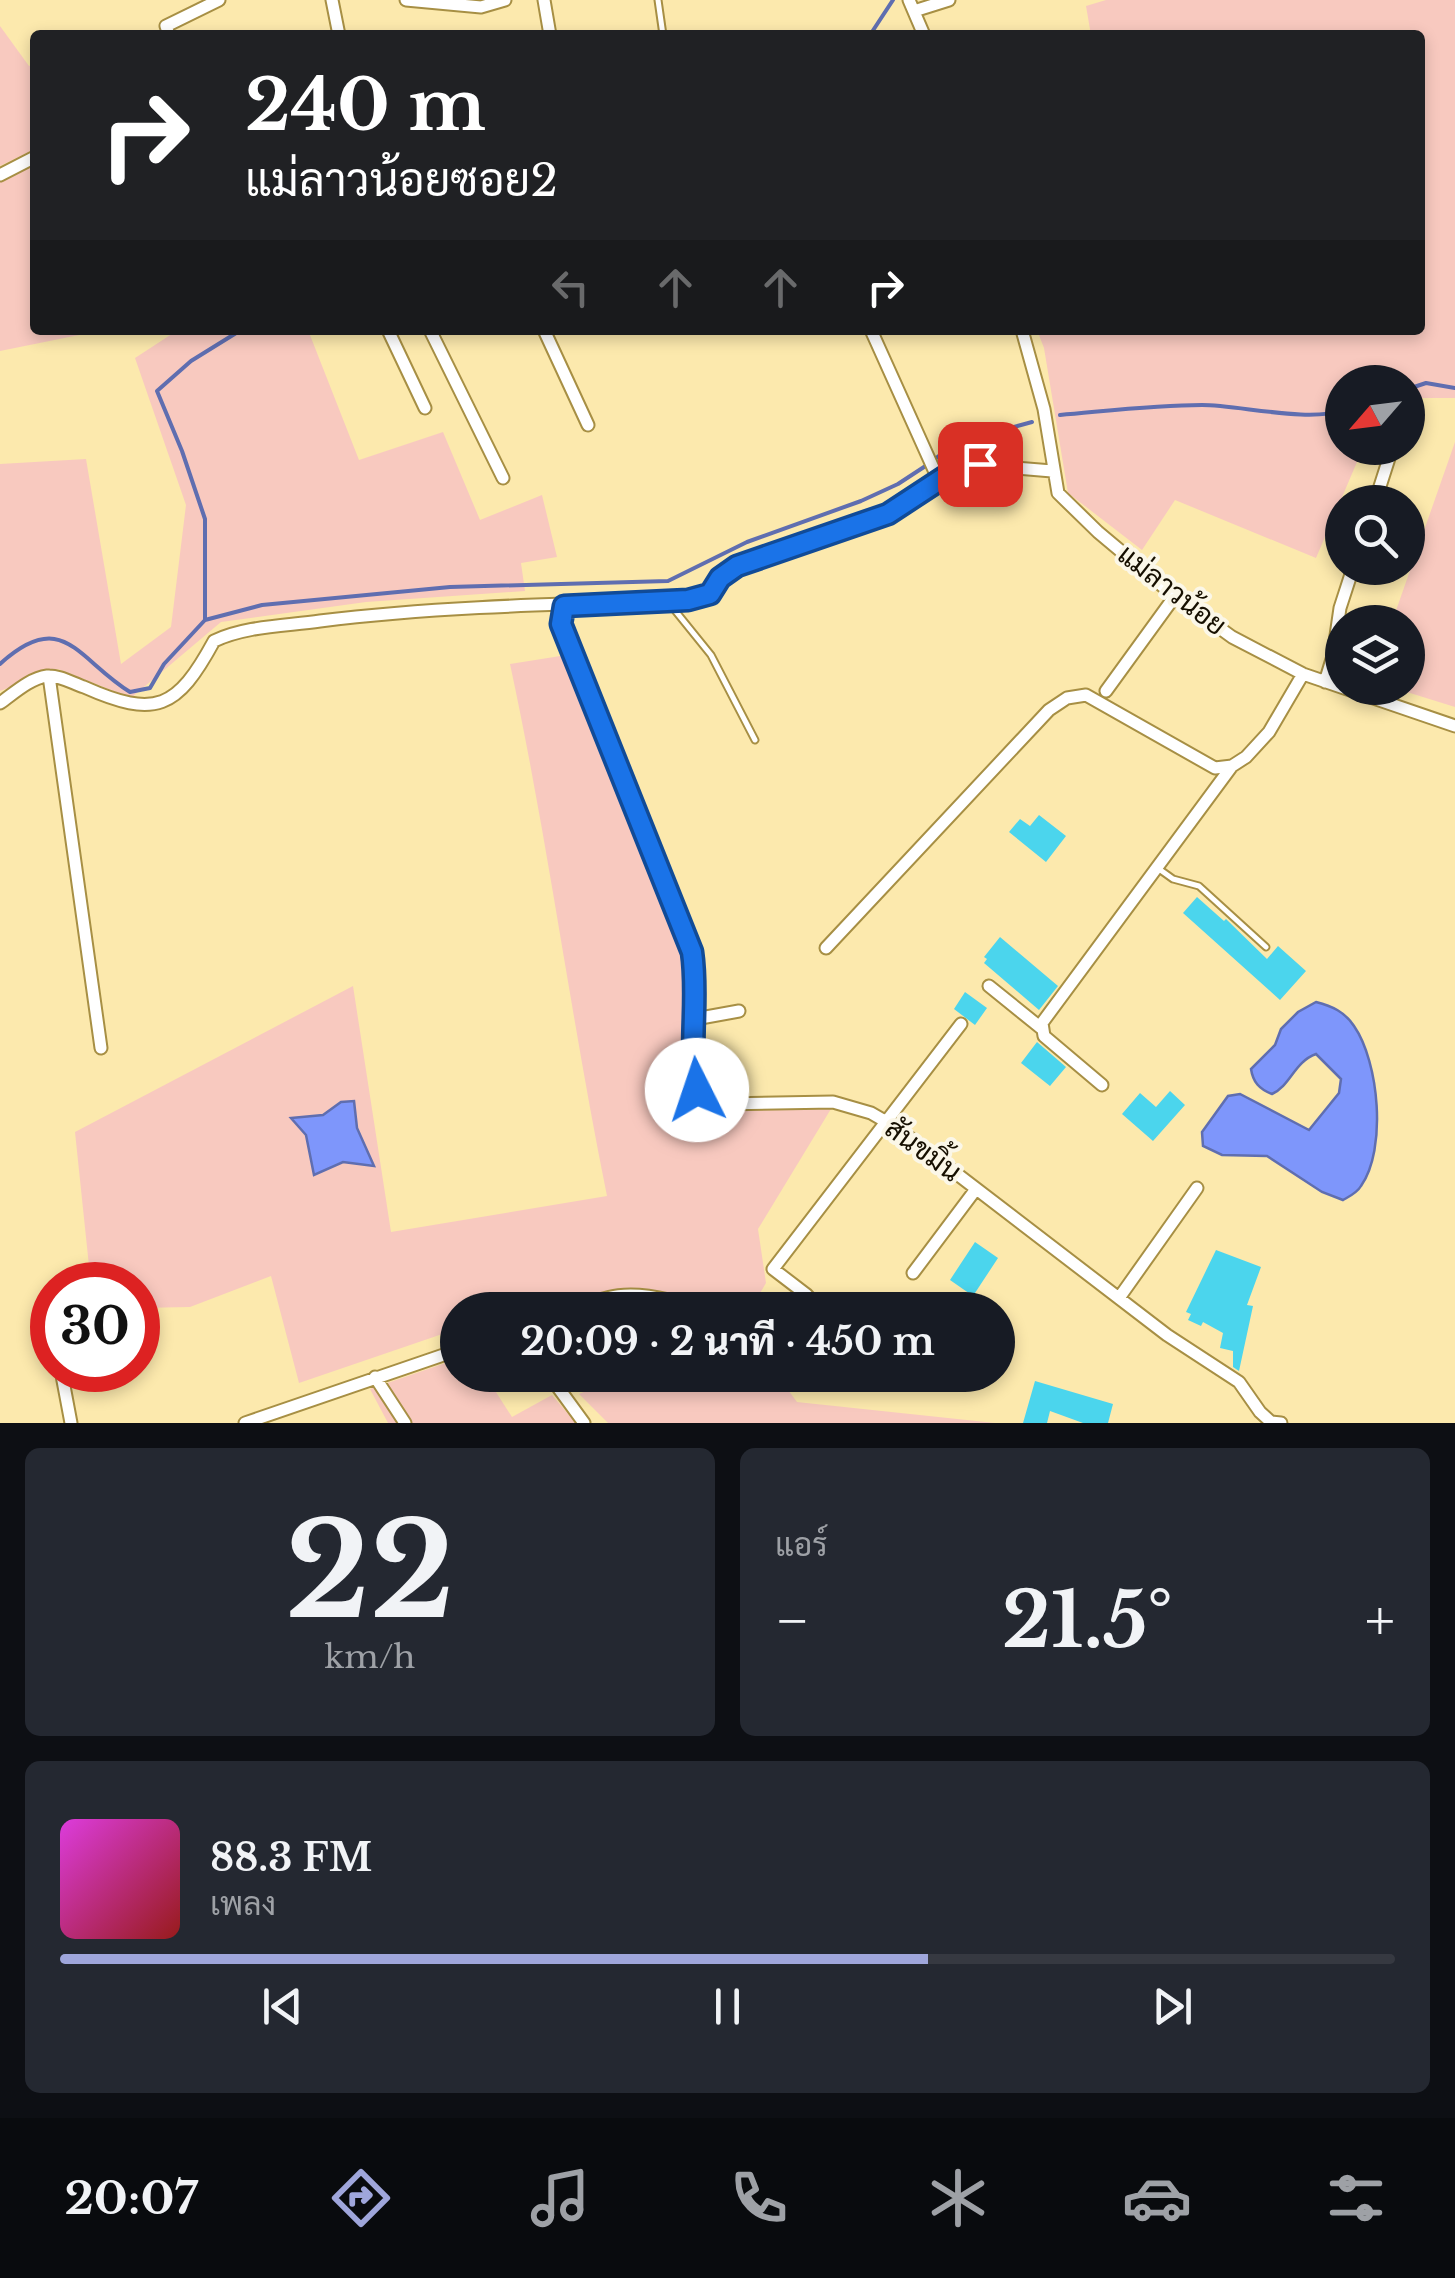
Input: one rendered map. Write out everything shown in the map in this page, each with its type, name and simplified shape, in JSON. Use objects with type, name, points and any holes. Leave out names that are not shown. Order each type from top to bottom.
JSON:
[{"type":"street","points":[[167,30],[166,26],[220,0]]},
{"type":"street","points":[[332,0],[337,30]]},
{"type":"street","points":[[406,0],[481,8],[506,0]]},
{"type":"street","points":[[544,0],[549,30]]},
{"type":"street","points":[[921,30],[912,3],[948,0]]},
{"type":"street","points":[[0,175],[30,159]]},
{"type":"street","points":[[390,335],[425,408]]},
{"type":"street","points":[[432,335],[504,478]]},
{"type":"street","points":[[546,335],[588,426]]},
{"type":"street","points":[[873,335],[940,481]]},
{"type":"street","name":"แม่ลาวน้อย","points":[[1023,335],[1044,409],[1058,493],[1098,532],[1232,638],[1325,682]]},
{"type":"street","points":[[0,704],[49,676],[118,701],[150,706],[180,691],[198,671],[214,641],[224,636],[359,616],[688,600],[710,594],[720,578],[737,566],[888,514],[949,474],[980,464],[1052,471]]},
{"type":"street","points":[[1106,691],[1175,596]]},
{"type":"street","name":"สันขมิ้น","points":[[564,606],[561,624],[692,952],[697,988],[692,1065],[697,1090],[721,1104],[833,1102],[871,1113],[1238,1382],[1270,1422],[1281,1423]]},
{"type":"street","points":[[1041,1028],[1232,766],[1269,732],[1303,674]]},
{"type":"street","points":[[49,676],[101,1048]]},
{"type":"street","points":[[826,948],[1048,710],[1067,698],[1086,695],[1215,768],[1232,766]]},
{"type":"street","name":"แม่ลาวน้อย","points":[[1393,705],[1455,726]]},
{"type":"street","points":[[989,986],[1102,1085]]},
{"type":"street","points":[[695,1019],[739,1012]]},
{"type":"street","points":[[803,1292],[773,1269],[961,1024]]},
{"type":"street","points":[[1120,1298],[1197,1188]]},
{"type":"street","points":[[913,1273],[976,1189]]},
{"type":"street","points":[[244,1423],[440,1356]]},
{"type":"street","points":[[375,1377],[405,1423]]},
{"type":"street","points":[[65,1392],[71,1423]]},
{"type":"street","points":[[561,1392],[584,1423]]},
{"type":"lane","points":[[658,0],[662,30]]},
{"type":"lane","points":[[668,601],[711,655],[756,740]]},
{"type":"lane","points":[[1159,869],[1173,879],[1199,886],[1266,947]]},
{"type":"shaded area","points":[[1106,0],[1455,0],[1455,398],[1425,398],[1425,365],[1325,365],[1325,465],[1356,465],[1347,485],[1325,485],[1325,537],[1316,558],[1175,500],[1142,550],[1068,493],[1039,335],[1425,335],[1425,30],[1090,30],[1086,6]]},
{"type":"shaded area","points":[[0,26],[30,66],[30,151],[0,166]]},
{"type":"shaded area","points":[[30,163],[30,335],[79,335],[0,351],[0,178]]},
{"type":"shaded area","points":[[170,335],[310,335],[359,460],[443,432],[480,520],[542,495],[557,557],[521,563],[525,591],[366,602],[221,622],[131,698],[58,669],[0,691],[0,464],[86,459],[121,664],[171,627],[186,505],[135,358]]},
{"type":"shaded area","points":[[1455,442],[1455,707],[1425,698],[1425,605],[1398,605],[1405,585],[1425,585],[1425,528]]},
{"type":"shaded area","points":[[573,654],[692,953],[697,1089],[721,1104],[837,1099],[758,1229],[766,1283],[761,1292],[440,1292],[440,1335],[299,1383],[271,1276],[190,1307],[160,1308],[160,1262],[89,1262],[75,1132],[353,986],[391,1232],[607,1196],[510,664]]},
{"type":"shaded area","points":[[440,1365],[440,1392],[496,1392],[512,1417],[552,1395],[576,1423],[388,1423],[370,1389]]},
{"type":"shaded area","points":[[790,1392],[797,1402],[995,1423],[608,1423],[579,1394]]},
{"type":"water","points":[[1316,1002],[1338,1010],[1354,1026],[1363,1042],[1374,1083],[1377,1129],[1369,1170],[1361,1186],[1343,1200],[1322,1192],[1267,1156],[1222,1155],[1203,1146],[1202,1132],[1228,1096],[1240,1094],[1309,1130],[1339,1093],[1341,1079],[1316,1054],[1272,1094],[1257,1084],[1252,1074],[1251,1069],[1275,1045],[1281,1029],[1298,1012]]},
{"type":"water","points":[[354,1101],[357,1128],[374,1166],[343,1162],[314,1175],[306,1135],[291,1118],[323,1115],[341,1102]]},
{"type":"building","points":[[1039,815],[1066,836],[1046,862],[1009,832],[1020,819],[1030,826]]},
{"type":"building","points":[[1197,897],[1267,959],[1278,946],[1306,971],[1280,1000],[1183,913]]},
{"type":"building","points":[[1000,937],[1058,986],[1039,1010],[984,963],[984,957]]},
{"type":"building","points":[[965,992],[987,1008],[975,1025],[954,1009]]},
{"type":"building","points":[[1037,1042],[1066,1067],[1050,1086],[1021,1063]]},
{"type":"building","points":[[1170,1091],[1185,1105],[1153,1141],[1122,1114],[1140,1093],[1156,1107]]},
{"type":"building","points":[[975,1242],[998,1258],[976,1292],[967,1292],[950,1280]]},
{"type":"building","points":[[1216,1250],[1261,1267],[1247,1305],[1253,1306],[1239,1371],[1233,1367],[1233,1351],[1220,1348],[1223,1333],[1203,1322],[1201,1326],[1188,1320],[1191,1314],[1186,1312]]},
{"type":"building","points":[[1035,1381],[1113,1404],[1108,1423],[1083,1423],[1050,1411],[1047,1423],[1023,1423]]},
{"type":"waterway","points":[[873,30],[893,0]]},
{"type":"waterway","points":[[205,620],[205,519],[157,391],[191,361],[233,335]]},
{"type":"waterway","points":[[1425,383],[1455,388]]},
{"type":"waterway","points":[[1060,415],[1184,405],[1325,414]]},
{"type":"waterway","points":[[935,459],[955,443],[1032,422]]},
{"type":"waterway","points":[[0,664],[22,647],[55,639],[69,644],[130,692],[150,688],[164,664],[205,620],[262,605],[450,587],[668,581],[747,542],[861,501],[927,465]]},
{"type":"route","points":[[697,1090],[692,1065],[697,988],[692,952],[561,624],[564,606],[688,600],[710,594],[720,578],[737,566],[888,514],[949,474],[980,464]]}]
